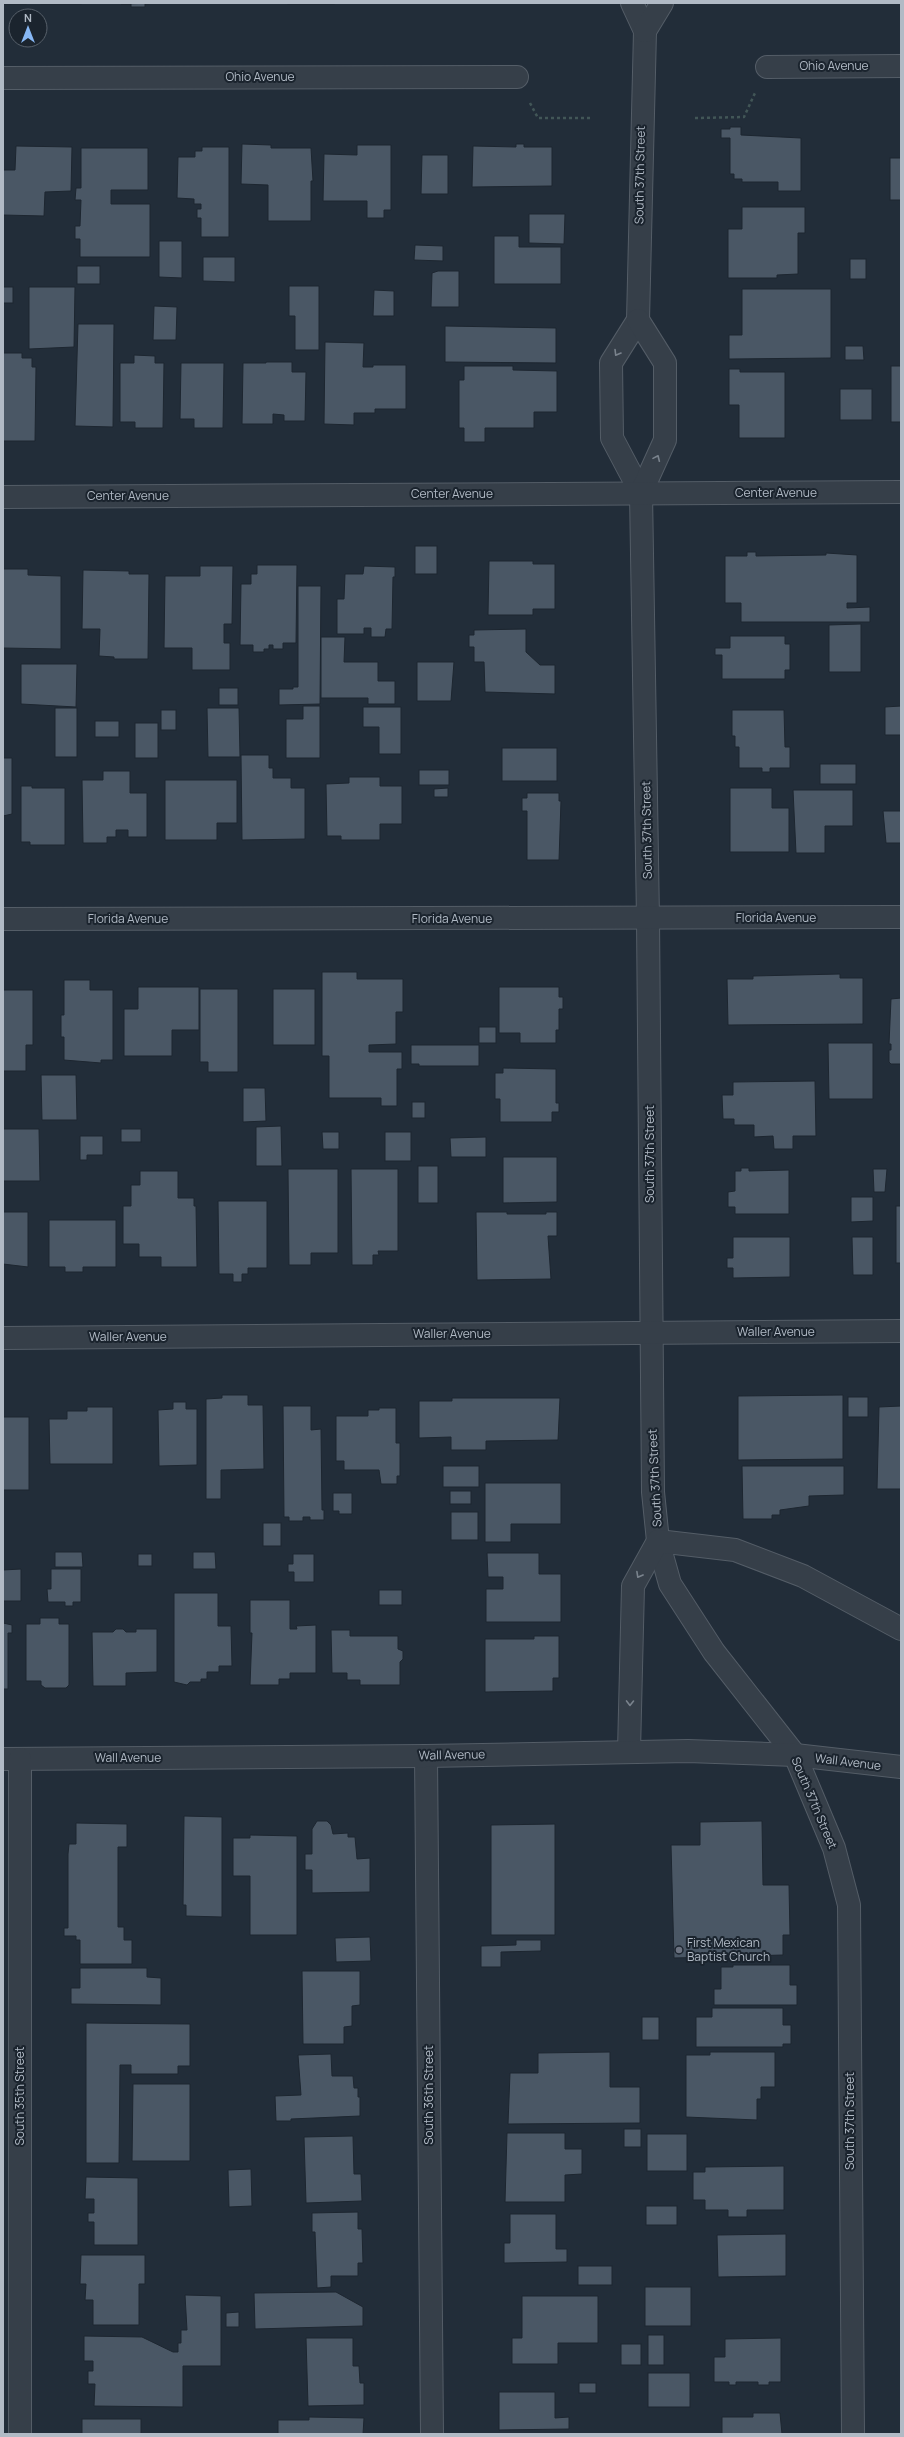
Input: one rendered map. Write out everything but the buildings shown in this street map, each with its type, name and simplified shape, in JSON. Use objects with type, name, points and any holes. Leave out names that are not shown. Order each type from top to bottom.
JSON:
[{"type":"street","name":"South 37th Street","points":[[632,3],[644,31],[638,320],[611,363],[612,438],[641,494]]},
{"type":"street","points":[[644,31],[662,3]]},
{"type":"street","name":"Ohio Avenue","points":[[767,67],[901,66]]},
{"type":"street","name":"Ohio Avenue","points":[[3,78],[517,77]]},
{"type":"street","name":"South 37th Street","points":[[638,320],[666,363],[666,440],[641,494],[648,919],[653,1492],[658,1541],[670,1584],[714,1652],[795,1755],[834,1848],[849,1905],[853,2434]]},
{"type":"street","name":"Center Avenue","points":[[3,497],[901,492]]},
{"type":"street","name":"Florida Avenue","points":[[3,919],[648,919],[901,917]]},
{"type":"street","name":"Waller Avenue","points":[[3,1338],[651,1332],[901,1332]]},
{"type":"street","points":[[629,1751],[633,1586],[658,1541],[735,1550],[803,1576],[901,1629]]},
{"type":"street","name":"Wall Avenue","points":[[12,1759],[426,1756],[688,1750],[795,1755],[901,1767]]},
{"type":"street","name":"South 36th Street","points":[[426,1756],[432,2434]]},
{"type":"street","name":"South 35th Street","points":[[12,1759],[20,2434]]},
{"type":"path","points":[[695,118],[744,117],[767,67]]},
{"type":"path","points":[[517,77],[538,118],[590,118]]},
{"type":"place","name":"First Mexican Baptist Church","points":[[679,1950]]}]
